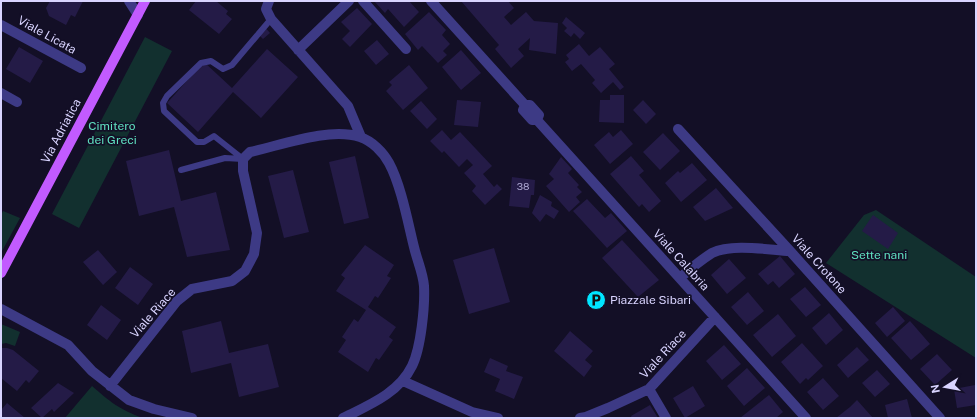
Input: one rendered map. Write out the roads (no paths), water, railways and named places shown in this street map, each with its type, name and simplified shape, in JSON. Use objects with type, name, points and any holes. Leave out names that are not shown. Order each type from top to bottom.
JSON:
[{"type":"main road","name":"Via Adriatica","points":[[1,273],[145,1]]},
{"type":"street","points":[[129,1],[138,15]]},
{"type":"street","points":[[269,1],[266,9],[271,19],[348,106],[361,137]]},
{"type":"street","points":[[298,50],[349,1]]},
{"type":"street","points":[[363,1],[406,49]]},
{"type":"street","name":"Viale Calabria","points":[[431,1],[525,105],[523,110],[532,120],[538,120],[806,418]]},
{"type":"street","name":"Viale Licata","points":[[1,24],[81,68]]},
{"type":"street","points":[[1,93],[17,102]]},
{"type":"street","name":"Viale Crotone","points":[[678,129],[940,418]]},
{"type":"street","points":[[243,159],[250,152],[314,137],[338,134],[361,137],[378,148],[389,163],[398,184],[424,284],[422,320],[418,344],[413,365],[403,381],[390,392],[370,405],[343,418]]},
{"type":"street","name":"Viale Riace","points":[[110,386],[177,301],[192,290],[232,281],[245,271],[254,254],[257,233],[242,171],[243,159]]},
{"type":"street","points":[[680,278],[714,252],[739,248],[790,251]]},
{"type":"street","points":[[1,309],[68,345],[92,371],[129,400],[154,409],[192,418]]},
{"type":"street","name":"Viale Riace","points":[[580,418],[608,408],[649,389],[715,318]]},
{"type":"street","points":[[403,381],[472,412],[498,418]]},
{"type":"street","points":[[649,389],[666,418]]},
{"type":"lane","points":[[243,159],[214,136],[204,142],[197,142],[164,111],[163,104],[167,96],[201,63],[211,61],[223,69],[232,65],[271,19]]},
{"type":"lane","points":[[180,170],[225,158],[243,159]]},
{"type":"place","name":"Piazzale Sibari","points":[[596,300]]},
{"type":"park label","name":"Cimitero dei Greci","points":[[112,133]]},
{"type":"park label","name":"Sette nani","points":[[879,255]]}]
